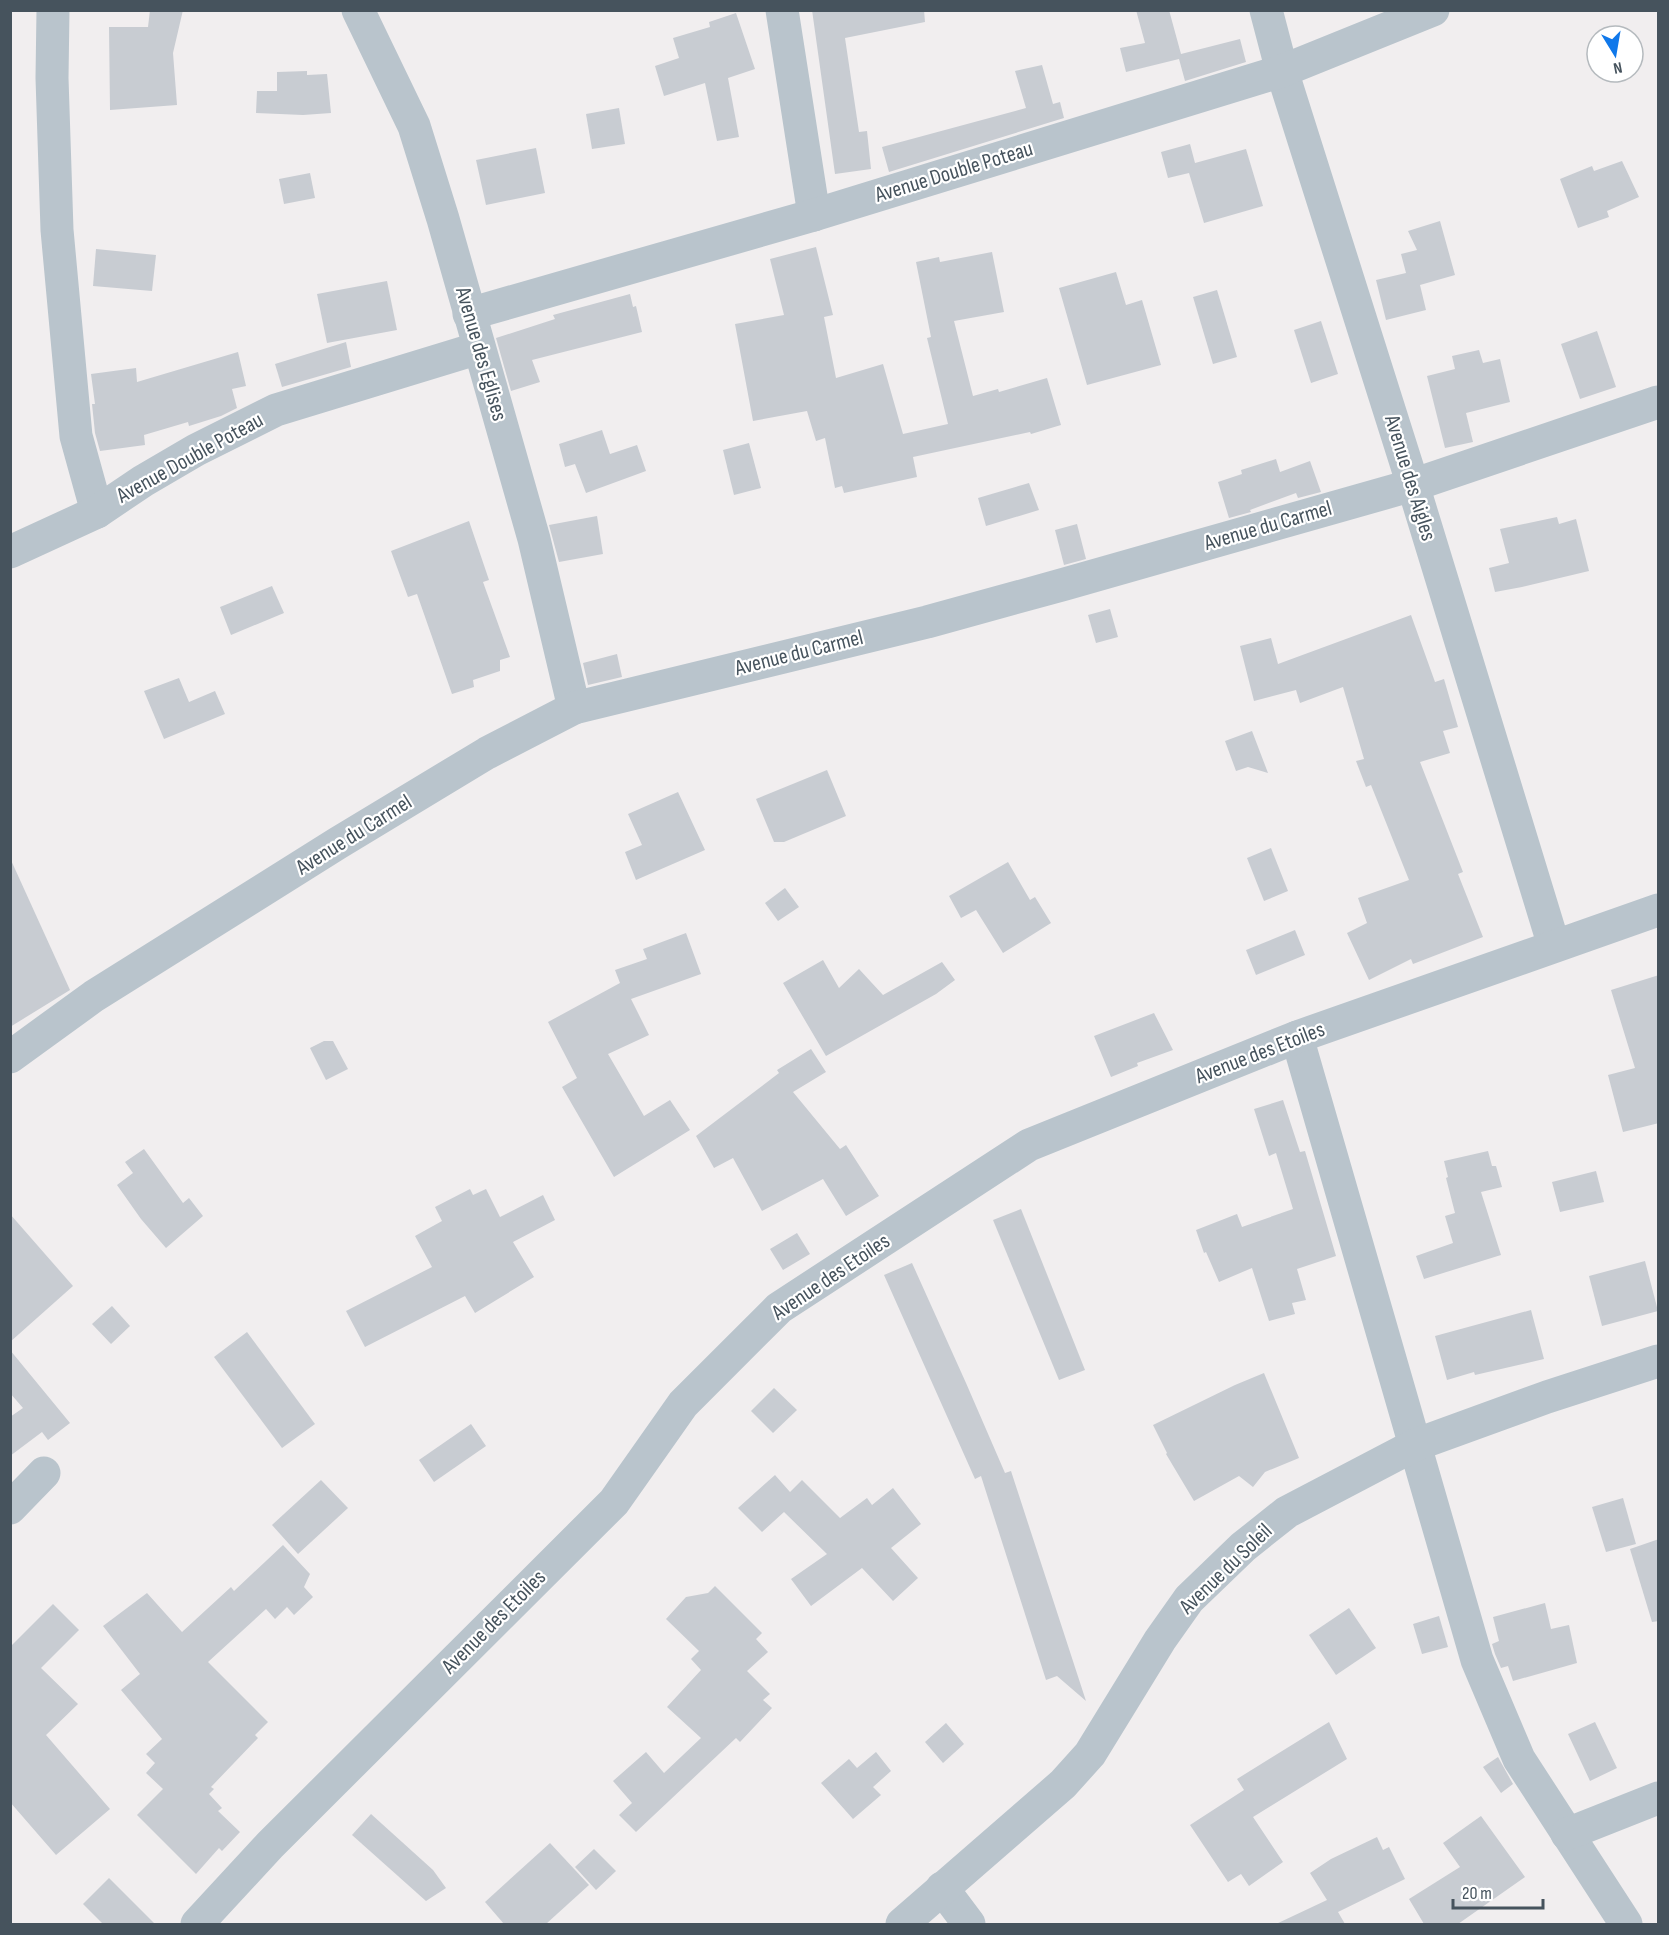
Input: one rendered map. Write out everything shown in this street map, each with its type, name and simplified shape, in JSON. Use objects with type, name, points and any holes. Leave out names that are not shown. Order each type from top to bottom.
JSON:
[{"type":"street","points":[[53,10],[52,78],[57,231],[76,436],[97,512]]},
{"type":"street","name":"Avenue des Eglises","points":[[358,10],[414,126],[534,539],[574,708]]},
{"type":"street","points":[[782,10],[814,215]]},
{"type":"street","name":"Avenue des Aigles","points":[[1266,10],[1282,71],[1413,485],[1554,946]]},
{"type":"street","name":"Avenue Double Poteau","points":[[469,314],[814,215],[1282,71],[1433,10]]},
{"type":"street","name":"Avenue Double Poteau","points":[[10,552],[97,512],[143,481],[196,450],[276,410],[479,348]]},
{"type":"street","name":"Avenue du Carmel","points":[[10,1057],[94,996],[338,843],[487,753],[574,708],[927,622],[1413,485],[1659,402]]},
{"type":"street","name":"Avenue des Etoiles","points":[[197,1924],[270,1845],[614,1502],[683,1404],[779,1308],[1029,1145],[1297,1037],[1659,910]]},
{"type":"street","points":[[1297,1037],[1477,1660],[1519,1759],[1626,1924]]},
{"type":"street","name":"Avenue du Soleil","points":[[902,1924],[1063,1784],[1090,1754],[1160,1640],[1189,1599],[1243,1547],[1287,1512],[1415,1445],[1547,1397],[1659,1361]]},
{"type":"street","points":[[10,1508],[44,1473]]},
{"type":"street","points":[[1567,1834],[1659,1798]]},
{"type":"street","points":[[942,1888],[969,1924]]},
{"type":"building","points":[[150,10],[183,10],[173,53],[177,105],[110,110],[109,27],[148,27]]},
{"type":"building","points":[[812,10],[924,10],[925,22],[845,38],[859,132],[867,131],[871,169],[835,174]]},
{"type":"building","points":[[1136,10],[1169,10],[1181,54],[1240,39],[1246,62],[1185,81],[1179,59],[1126,72],[1120,48],[1145,43]]},
{"type":"building","points":[[736,13],[755,69],[728,78],[739,137],[717,141],[705,83],[664,96],[655,66],[679,58],[673,38],[710,27],[709,22]]},
{"type":"building","points":[[1042,65],[1053,104],[1060,102],[1064,118],[889,172],[882,147],[1026,108],[1015,71]]},
{"type":"building","points":[[307,71],[307,75],[327,74],[331,113],[303,115],[256,113],[257,91],[277,91],[277,72]]},
{"type":"building","points":[[619,108],[625,144],[592,149],[586,114]]},
{"type":"building","points":[[1190,144],[1195,163],[1246,149],[1263,206],[1204,223],[1189,173],[1168,178],[1161,152]]},
{"type":"building","points":[[536,148],[545,193],[486,205],[476,160]]},
{"type":"building","points":[[1622,161],[1639,197],[1607,211],[1609,217],[1578,228],[1560,179],[1592,166],[1594,171]]},
{"type":"building","points":[[310,173],[315,198],[284,204],[279,179]]},
{"type":"building","points":[[1440,221],[1455,275],[1420,285],[1426,310],[1386,320],[1376,280],[1406,273],[1401,254],[1417,250],[1408,231]]},
{"type":"building","points":[[816,247],[833,315],[824,317],[836,378],[883,364],[903,434],[948,424],[927,338],[931,337],[916,262],[939,257],[940,262],[992,252],[1004,312],[954,321],[973,396],[998,389],[999,392],[1047,378],[1061,425],[1031,434],[1030,432],[913,457],[917,477],[844,493],[842,486],[835,488],[825,438],[816,441],[807,411],[753,421],[735,324],[784,315],[770,259]]},
{"type":"building","points":[[96,249],[156,255],[152,291],[93,286]]},
{"type":"building","points":[[1116,272],[1126,305],[1142,300],[1161,365],[1087,385],[1059,288]]},
{"type":"building","points":[[387,281],[397,330],[327,343],[317,294]]},
{"type":"building","points":[[1217,290],[1237,357],[1213,364],[1193,297]]},
{"type":"building","points":[[630,294],[633,307],[636,306],[642,332],[532,360],[540,382],[511,391],[496,338],[555,319],[553,315]]},
{"type":"building","points":[[1321,321],[1338,374],[1311,383],[1294,330]]},
{"type":"building","points":[[1597,331],[1616,387],[1580,399],[1561,344]]},
{"type":"building","points":[[346,342],[351,367],[282,387],[275,364]]},
{"type":"building","points":[[1479,350],[1483,363],[1500,359],[1510,402],[1466,413],[1473,442],[1445,448],[1427,376],[1455,369],[1452,356]]},
{"type":"building","points":[[238,352],[246,386],[232,389],[237,408],[221,416],[189,426],[188,422],[144,435],[145,445],[100,451],[95,433],[92,404],[95,404],[91,374],[136,368],[137,382]]},
{"type":"building","points":[[602,430],[610,454],[637,445],[646,471],[586,493],[575,464],[565,467],[559,444]]},
{"type":"building","points":[[749,443],[761,488],[734,495],[723,450]]},
{"type":"building","points":[[1276,459],[1280,472],[1310,461],[1321,492],[1298,498],[1296,493],[1250,510],[1251,512],[1229,518],[1218,482],[1242,474],[1241,470]]},
{"type":"building","points":[[1029,483],[1039,510],[986,526],[978,498]]},
{"type":"building","points":[[597,516],[603,554],[559,562],[549,525]]},
{"type":"building","points":[[1557,517],[1559,524],[1576,519],[1589,571],[1495,592],[1489,568],[1509,563],[1500,529]]},
{"type":"building","points":[[469,521],[489,580],[483,582],[510,657],[500,660],[500,671],[473,680],[474,687],[452,694],[417,594],[408,597],[391,551]]},
{"type":"building","points":[[1077,524],[1086,559],[1064,565],[1055,530]]},
{"type":"building","points":[[272,586],[284,613],[231,635],[220,607]]},
{"type":"building","points":[[1110,609],[1118,637],[1096,643],[1088,615]]},
{"type":"building","points":[[1411,615],[1435,682],[1444,679],[1458,727],[1443,731],[1450,753],[1420,762],[1463,872],[1458,874],[1483,937],[1413,964],[1411,959],[1369,980],[1347,933],[1367,923],[1358,898],[1409,880],[1371,785],[1366,787],[1356,761],[1364,759],[1343,687],[1300,703],[1296,690],[1254,701],[1240,646],[1271,638],[1278,664]]},
{"type":"building","points":[[617,654],[622,677],[588,685],[583,663]]},
{"type":"building","points":[[179,678],[189,702],[215,691],[225,714],[164,739],[144,691]]},
{"type":"building","points":[[1252,731],[1268,773],[1248,767],[1236,771],[1225,741]]},
{"type":"building","points":[[827,770],[846,816],[784,842],[774,842],[756,799]]},
{"type":"building","points":[[678,792],[705,850],[636,880],[625,852],[642,845],[628,814]]},
{"type":"building","points":[[1271,848],[1288,891],[1264,901],[1247,858]]},
{"type":"building","points":[[10,858],[70,990],[10,1027]]},
{"type":"building","points":[[1008,862],[1030,900],[1035,897],[1051,923],[1003,953],[976,910],[961,918],[949,896]]},
{"type":"building","points":[[785,888],[799,907],[778,921],[765,903]]},
{"type":"building","points":[[1295,930],[1305,955],[1256,975],[1246,950]]},
{"type":"building","points":[[686,933],[701,974],[631,999],[649,1035],[608,1054],[644,1116],[670,1100],[690,1130],[614,1177],[562,1087],[577,1078],[548,1022],[620,983],[615,970],[647,959],[643,949]]},
{"type":"building","points":[[823,960],[839,988],[859,969],[883,995],[942,962],[955,980],[936,994],[826,1056],[783,983]]},
{"type":"building","points":[[1659,975],[1659,1123],[1623,1132],[1608,1075],[1635,1068],[1611,990]]},
{"type":"building","points":[[1154,1013],[1173,1050],[1137,1063],[1138,1066],[1111,1077],[1094,1036]]},
{"type":"building","points":[[324,1041],[333,1041],[348,1069],[326,1080],[310,1048]]},
{"type":"building","points":[[811,1049],[826,1072],[793,1092],[840,1149],[846,1145],[879,1196],[846,1216],[823,1179],[762,1211],[733,1158],[714,1168],[696,1136],[779,1073],[777,1070]]},
{"type":"building","points":[[1283,1100],[1300,1152],[1305,1151],[1336,1256],[1297,1269],[1306,1300],[1292,1303],[1295,1314],[1269,1321],[1252,1268],[1219,1282],[1206,1252],[1204,1253],[1196,1230],[1237,1214],[1242,1227],[1293,1209],[1276,1153],[1269,1156],[1254,1109]]},
{"type":"building","points":[[144,1149],[183,1203],[189,1198],[203,1216],[166,1248],[141,1219],[117,1185],[133,1173],[125,1162]]},
{"type":"building","points":[[1488,1151],[1492,1166],[1496,1166],[1502,1187],[1481,1192],[1501,1255],[1424,1279],[1416,1256],[1453,1243],[1445,1216],[1455,1213],[1444,1161]]},
{"type":"building","points":[[1596,1171],[1604,1202],[1560,1212],[1552,1182]]},
{"type":"building","points":[[470,1189],[473,1195],[486,1189],[500,1217],[543,1195],[555,1220],[513,1242],[534,1277],[475,1313],[465,1296],[365,1347],[346,1311],[432,1267],[415,1236],[442,1221],[435,1207]]},
{"type":"building","points":[[1021,1209],[1085,1370],[1059,1380],[993,1220]]},
{"type":"building","points":[[10,1214],[73,1286],[10,1342]]},
{"type":"building","points":[[797,1233],[810,1254],[783,1270],[770,1249]]},
{"type":"building","points":[[1645,1261],[1658,1311],[1602,1326],[1589,1276]]},
{"type":"building","points":[[912,1263],[1005,1473],[1011,1471],[1086,1701],[1057,1676],[1046,1680],[981,1476],[975,1479],[884,1275]]},
{"type":"building","points":[[112,1306],[130,1326],[111,1344],[92,1324]]},
{"type":"building","points":[[1531,1310],[1544,1359],[1475,1375],[1474,1372],[1447,1380],[1435,1336]]},
{"type":"building","points":[[247,1332],[315,1424],[282,1448],[214,1357]]},
{"type":"building","points":[[10,1350],[70,1423],[48,1440],[42,1432],[10,1456],[10,1417],[23,1408],[10,1393]]},
{"type":"building","points":[[1264,1373],[1299,1458],[1265,1472],[1253,1487],[1239,1476],[1194,1501],[1166,1454],[1153,1425]]},
{"type":"building","points":[[774,1388],[797,1410],[773,1433],[751,1411]]},
{"type":"building","points":[[471,1424],[486,1446],[434,1482],[419,1460]]},
{"type":"building","points":[[775,1475],[790,1492],[802,1480],[840,1518],[867,1498],[872,1505],[893,1488],[921,1524],[891,1548],[918,1578],[893,1601],[862,1568],[811,1606],[791,1579],[827,1554],[784,1512],[762,1532],[738,1508]]},
{"type":"building","points":[[321,1480],[348,1508],[298,1554],[272,1525]]},
{"type":"building","points":[[1623,1498],[1636,1544],[1606,1552],[1592,1507]]},
{"type":"building","points":[[1659,1539],[1659,1621],[1652,1622],[1630,1549]]},
{"type":"building","points":[[283,1545],[310,1574],[304,1587],[313,1597],[294,1615],[287,1607],[275,1619],[266,1609],[208,1662],[268,1722],[255,1735],[258,1738],[211,1787],[214,1789],[209,1794],[222,1808],[218,1811],[240,1832],[222,1851],[219,1848],[196,1874],[137,1815],[163,1789],[146,1773],[155,1763],[146,1754],[162,1739],[121,1690],[140,1674],[103,1626],[147,1593],[182,1632],[231,1587],[234,1591]]},
{"type":"building","points":[[715,1586],[762,1633],[756,1639],[768,1652],[747,1671],[770,1694],[763,1700],[772,1708],[740,1742],[736,1738],[636,1832],[619,1815],[632,1803],[613,1781],[646,1752],[664,1773],[701,1738],[667,1707],[701,1670],[691,1659],[699,1651],[666,1619],[686,1597],[708,1593]]},
{"type":"building","points":[[1545,1603],[1551,1629],[1569,1625],[1577,1663],[1513,1681],[1508,1666],[1501,1668],[1495,1654],[1492,1644],[1499,1641],[1493,1617]]},
{"type":"building","points":[[53,1604],[79,1630],[41,1668],[78,1704],[46,1735],[110,1809],[56,1855],[10,1802],[10,1647]]},
{"type":"building","points":[[1349,1608],[1376,1648],[1336,1675],[1309,1635]]},
{"type":"building","points":[[1439,1616],[1448,1647],[1422,1654],[1413,1624]]},
{"type":"building","points":[[1329,1722],[1347,1759],[1253,1817],[1283,1862],[1249,1886],[1241,1874],[1228,1882],[1190,1825],[1244,1790],[1237,1779]]},
{"type":"building","points":[[1595,1722],[1617,1768],[1590,1781],[1568,1734]]},
{"type":"building","points":[[946,1723],[964,1744],[943,1763],[925,1742]]},
{"type":"building","points":[[876,1752],[891,1771],[873,1787],[881,1795],[853,1819],[821,1783],[849,1759],[857,1768]]},
{"type":"building","points":[[1498,1757],[1513,1784],[1501,1793],[1483,1767]]},
{"type":"building","points":[[371,1814],[433,1870],[446,1888],[426,1901],[352,1835]]},
{"type":"building","points":[[1481,1816],[1525,1877],[1458,1924],[1424,1924],[1409,1899],[1460,1867],[1443,1843]]},
{"type":"building","points":[[1377,1837],[1383,1850],[1389,1847],[1405,1879],[1338,1912],[1345,1924],[1276,1924],[1327,1900],[1310,1873],[1331,1859]]},
{"type":"building","points":[[550,1843],[589,1885],[546,1924],[504,1924],[485,1902]]},
{"type":"building","points":[[594,1849],[616,1871],[596,1890],[575,1867]]},
{"type":"building","points":[[109,1878],[155,1924],[103,1924],[83,1904]]}]
